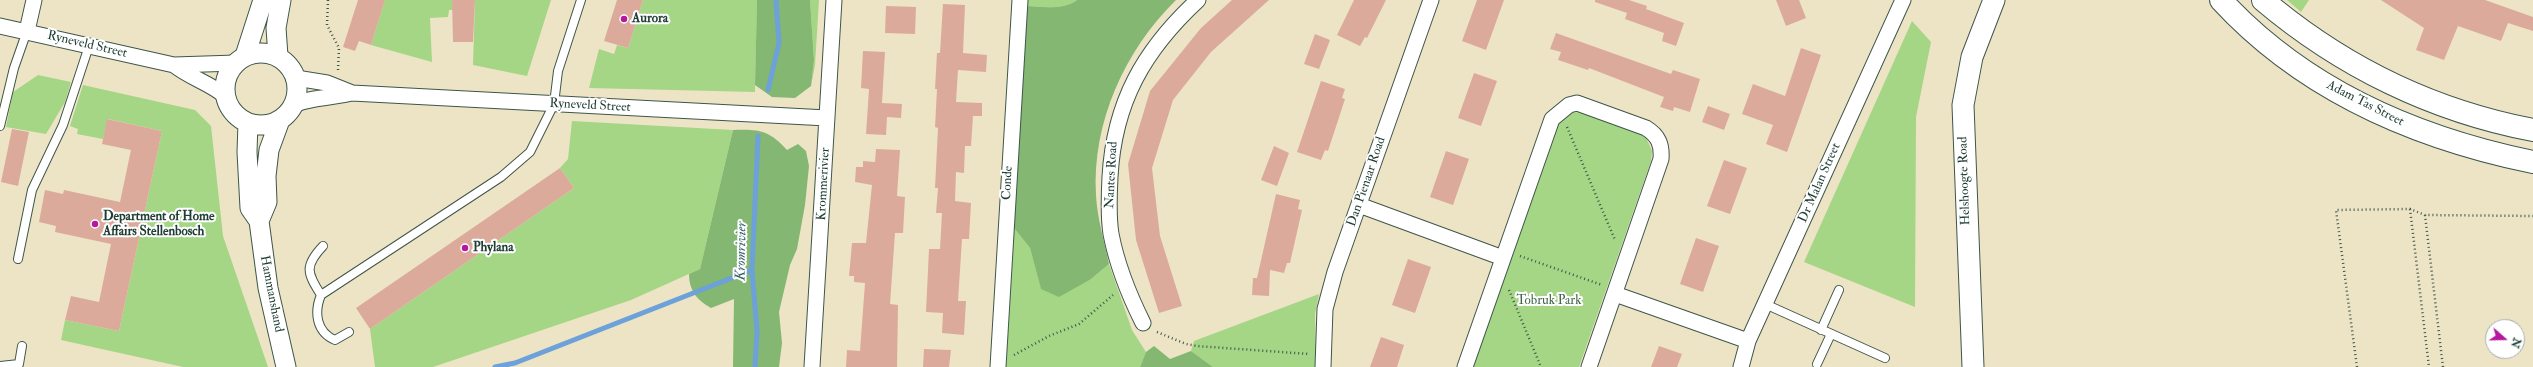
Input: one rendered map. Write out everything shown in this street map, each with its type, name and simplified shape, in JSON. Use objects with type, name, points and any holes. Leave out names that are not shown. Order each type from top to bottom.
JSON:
[{"type":"main road","name":"Helshoogte Road","points":[[1973,367],[1964,105],[1972,57],[1994,0]]},
{"type":"main road","name":"Adam Tas Street","points":[[2221,0],[2249,30],[2292,63],[2383,115],[2427,134],[2490,153],[2533,162]]},
{"type":"main road","points":[[2263,0],[2322,46],[2407,92],[2499,124],[2533,130]]},
{"type":"street","points":[[27,32],[34,0]]},
{"type":"street","points":[[240,60],[256,53],[278,56],[289,66],[296,78],[298,92],[294,105],[280,120],[270,125],[248,123],[233,113],[226,96],[226,78],[240,60],[263,0]]},
{"type":"street","points":[[278,56],[276,28],[281,0]]},
{"type":"street","name":"Krommerivier","points":[[812,367],[834,0]]},
{"type":"street","name":"Conde","points":[[998,362],[1020,0]]},
{"type":"street","name":"Nantes Road","points":[[1143,323],[1126,284],[1111,234],[1109,199],[1112,145],[1123,104],[1143,62],[1174,22],[1198,0]]},
{"type":"street","name":"Dan Pienaar Road","points":[[1322,360],[1325,309],[1359,205],[1430,0]]},
{"type":"street","name":"Dr Malan Street","points":[[1741,367],[1748,341],[1903,0]]},
{"type":"street","name":"Ryneveld Street","points":[[0,26],[174,65],[240,60]]},
{"type":"street","name":"Ryneveld Street","points":[[174,65],[201,82],[216,88],[226,96]]},
{"type":"street","name":"Ryneveld Street","points":[[296,78],[327,83],[352,93]]},
{"type":"street","name":"Ryneveld Street","points":[[294,105],[302,100],[324,99],[352,93],[827,118]]},
{"type":"street","points":[[1465,367],[1552,119],[1560,110],[1573,104],[1587,105],[1646,128],[1659,141],[1661,159],[1589,367]]},
{"type":"street","points":[[259,221],[267,202],[266,176],[269,150],[280,120]]},
{"type":"street","name":"Hammanshand","points":[[248,123],[247,152],[250,208],[259,221],[268,288],[286,367]]},
{"type":"street","points":[[1359,205],[1503,258]]},
{"type":"street","points":[[1615,294],[1748,341]]},
{"type":"lane","points":[[349,332],[335,340],[327,337],[320,324],[316,308],[321,295],[501,177],[530,152],[554,104],[558,71],[581,0]]},
{"type":"lane","points":[[0,126],[14,68],[27,32]]},
{"type":"lane","points":[[18,259],[32,190],[63,125],[89,46]]},
{"type":"lane","points":[[321,295],[309,276],[311,259],[323,246]]},
{"type":"lane","points":[[1822,330],[1838,290]]},
{"type":"lane","points":[[1765,304],[1885,358]]},
{"type":"lane","points":[[1817,364],[1830,334]]},
{"type":"lane","points":[[0,366],[19,364],[22,346]]},
{"type":"path","points":[[328,0],[326,25],[339,48],[338,73],[352,93]]},
{"type":"path","points":[[1560,110],[1618,247],[1628,255]]},
{"type":"path","points":[[2410,209],[2429,367]]},
{"type":"path","points":[[2357,367],[2336,210],[2410,209],[2425,215],[2533,216]]},
{"type":"path","points":[[2425,215],[2443,367]]},
{"type":"path","points":[[1541,367],[1507,286],[1503,258],[1518,256],[1602,285],[1615,294]]},
{"type":"path","points":[[998,362],[1049,336],[1079,324],[1126,284]]},
{"type":"path","points":[[1143,323],[1153,330],[1186,344],[1306,354],[1322,360]]},
{"type":"green space","points":[[385,0],[452,0],[453,10],[449,10],[448,17],[430,18],[432,62],[371,45]]},
{"type":"green space","points":[[475,0],[551,0],[527,76],[473,65]]},
{"type":"green space","points":[[643,0],[757,0],[755,92],[589,88],[599,49],[614,54],[617,45],[628,48]]},
{"type":"green space","points":[[757,0],[810,0],[814,60],[811,86],[795,98],[772,97],[755,85]]},
{"type":"green space","points":[[810,0],[819,0],[815,65],[811,86],[814,60]]},
{"type":"green space","points":[[1027,0],[1077,0],[1060,7],[1046,7],[1027,6]]},
{"type":"green space","points":[[1077,0],[1176,0],[1141,41],[1127,64],[1115,89],[1106,114],[1096,168],[1096,195],[1099,220],[1109,264],[1091,279],[1059,297],[1041,289],[1030,248],[1014,228],[1027,6],[1060,7]]},
{"type":"green space","points":[[2287,0],[2309,0],[2301,12]]},
{"type":"green space","points":[[1912,21],[1931,42],[1916,117],[1915,307],[1804,262]]},
{"type":"green space","points":[[38,75],[71,82],[65,102],[46,134],[6,127],[13,92]]},
{"type":"green space","points":[[83,85],[195,110],[211,126],[223,236],[268,367],[183,367],[61,340],[65,320],[119,331],[162,131],[108,119],[103,139],[77,134],[78,129],[70,126]]},
{"type":"green space","name":"Tobruk Park","points":[[1583,112],[1645,135],[1652,151],[1651,161],[1579,367],[1473,367],[1559,123],[1570,113]]},
{"type":"green space","points":[[572,121],[733,130],[700,269],[631,300],[433,367],[375,367],[370,329],[574,188],[560,168],[568,159]]},
{"type":"green space","points":[[733,130],[763,132],[775,138],[787,150],[798,144],[806,151],[809,166],[805,205],[797,249],[790,265],[779,312],[782,343],[779,367],[733,367],[734,299],[711,308],[698,298],[692,290],[689,280],[689,274],[700,269]]},
{"type":"green space","points":[[1014,228],[1030,248],[1041,288],[1091,279],[1109,264],[1132,330],[1146,352],[1140,367],[1006,367]]},
{"type":"green space","points":[[1319,294],[1315,314],[1316,367],[1213,367],[1191,351],[1194,341]]},
{"type":"green space","points":[[1154,346],[1170,359],[1191,351],[1213,367],[1140,367],[1146,352]]},
{"type":"building","points":[[358,0],[385,0],[371,45],[359,41],[355,51],[343,47]]},
{"type":"building","points":[[452,0],[475,0],[473,42],[453,42]]},
{"type":"building","name":"Aurora","points":[[617,0],[643,0],[628,48],[604,41]]},
{"type":"building","points":[[1232,0],[1269,0],[1211,52],[1173,100],[1152,168],[1160,236],[1182,306],[1159,313],[1136,240],[1128,164],[1150,91],[1201,28]]},
{"type":"building","points":[[1354,0],[1386,0],[1367,38],[1365,37],[1360,46],[1337,35]]},
{"type":"building","points":[[1477,0],[1504,0],[1486,50],[1462,41]]},
{"type":"building","points":[[1595,0],[1629,0],[1647,6],[1646,9],[1684,23],[1676,46],[1662,41],[1664,33],[1625,19],[1627,13],[1595,2]]},
{"type":"building","points":[[1776,0],[1799,0],[1806,18],[1786,26]]},
{"type":"building","points":[[2381,0],[2485,0],[2533,17],[2533,31],[2508,23],[2501,41],[2458,26],[2444,60],[2416,50],[2424,28]]},
{"type":"building","points":[[943,4],[965,5],[963,53],[987,55],[986,72],[958,70],[956,102],[982,103],[982,116],[973,116],[971,146],[965,146],[964,173],[956,172],[955,201],[971,203],[969,239],[962,239],[958,301],[966,301],[964,335],[942,333],[943,313],[926,312],[929,249],[940,249],[942,213],[936,213],[938,188],[935,188],[938,128],[935,127],[937,89],[935,89],[937,53],[940,53]]},
{"type":"building","points":[[886,6],[916,7],[915,34],[885,33]]},
{"type":"building","points":[[1556,33],[1671,74],[1673,70],[1700,79],[1690,112],[1674,107],[1673,111],[1660,107],[1664,97],[1589,68],[1588,70],[1558,60],[1561,52],[1550,49]]},
{"type":"building","points":[[1315,34],[1330,40],[1319,69],[1304,64]]},
{"type":"building","points":[[1801,48],[1821,55],[1787,152],[1766,144],[1773,125],[1742,114],[1753,84],[1785,96]]},
{"type":"building","points":[[863,51],[885,52],[882,103],[902,104],[901,118],[887,117],[886,135],[866,134],[869,89],[861,88]]},
{"type":"building","points":[[1474,73],[1497,81],[1481,126],[1458,118]]},
{"type":"building","points":[[1321,81],[1345,89],[1342,98],[1345,99],[1328,151],[1325,150],[1321,160],[1297,152]]},
{"type":"building","points":[[1708,106],[1730,114],[1724,130],[1702,122]]},
{"type":"building","name":"Department of Home Affairs Stellenbosch","points":[[107,119],[162,131],[119,331],[65,320],[71,296],[99,302],[111,244],[55,232],[56,226],[39,222],[45,190],[63,194],[64,190],[120,202],[131,150],[102,144]]},
{"type":"building","points":[[12,129],[29,132],[18,186],[1,182]]},
{"type":"building","points":[[1274,146],[1289,153],[1277,186],[1261,180]]},
{"type":"building","points":[[876,149],[900,150],[897,196],[905,197],[903,233],[895,233],[890,304],[898,305],[897,367],[846,367],[847,350],[860,351],[865,283],[854,282],[854,276],[849,276],[852,243],[866,243],[872,185],[855,182],[856,167],[863,167],[863,161],[875,162]]},
{"type":"building","points":[[1446,151],[1469,159],[1453,205],[1430,197]]},
{"type":"building","points":[[1724,160],[1747,168],[1730,214],[1707,206]]},
{"type":"building","name":"Phylana","points":[[560,168],[574,188],[370,329],[356,308]]},
{"type":"building","points":[[1276,194],[1300,200],[1298,209],[1302,210],[1290,263],[1287,263],[1284,273],[1270,270],[1269,296],[1252,295],[1253,278],[1257,278]]},
{"type":"building","points":[[1696,238],[1719,246],[1703,292],[1680,284]]},
{"type":"building","points":[[1408,259],[1431,267],[1415,313],[1392,305]]},
{"type":"building","points":[[1381,337],[1404,345],[1397,367],[1370,367]]},
{"type":"building","points":[[1659,346],[1682,354],[1677,367],[1651,367]]},
{"type":"building","points":[[924,349],[951,350],[949,367],[923,367]]},
{"type":"waterway","name":"Kromrivier","points":[[768,90],[779,43],[776,0]]},
{"type":"waterway","name":"Kromrivier","points":[[755,367],[757,331],[752,270],[758,136]]},
{"type":"waterway","points":[[495,367],[515,363],[752,270]]},
{"type":"place","name":"Aurora","points":[[624,19]]},
{"type":"place","name":"Department of Home Affairs Stellenbosch","points":[[95,224]]},
{"type":"place","name":"Phylana","points":[[465,248]]}]
